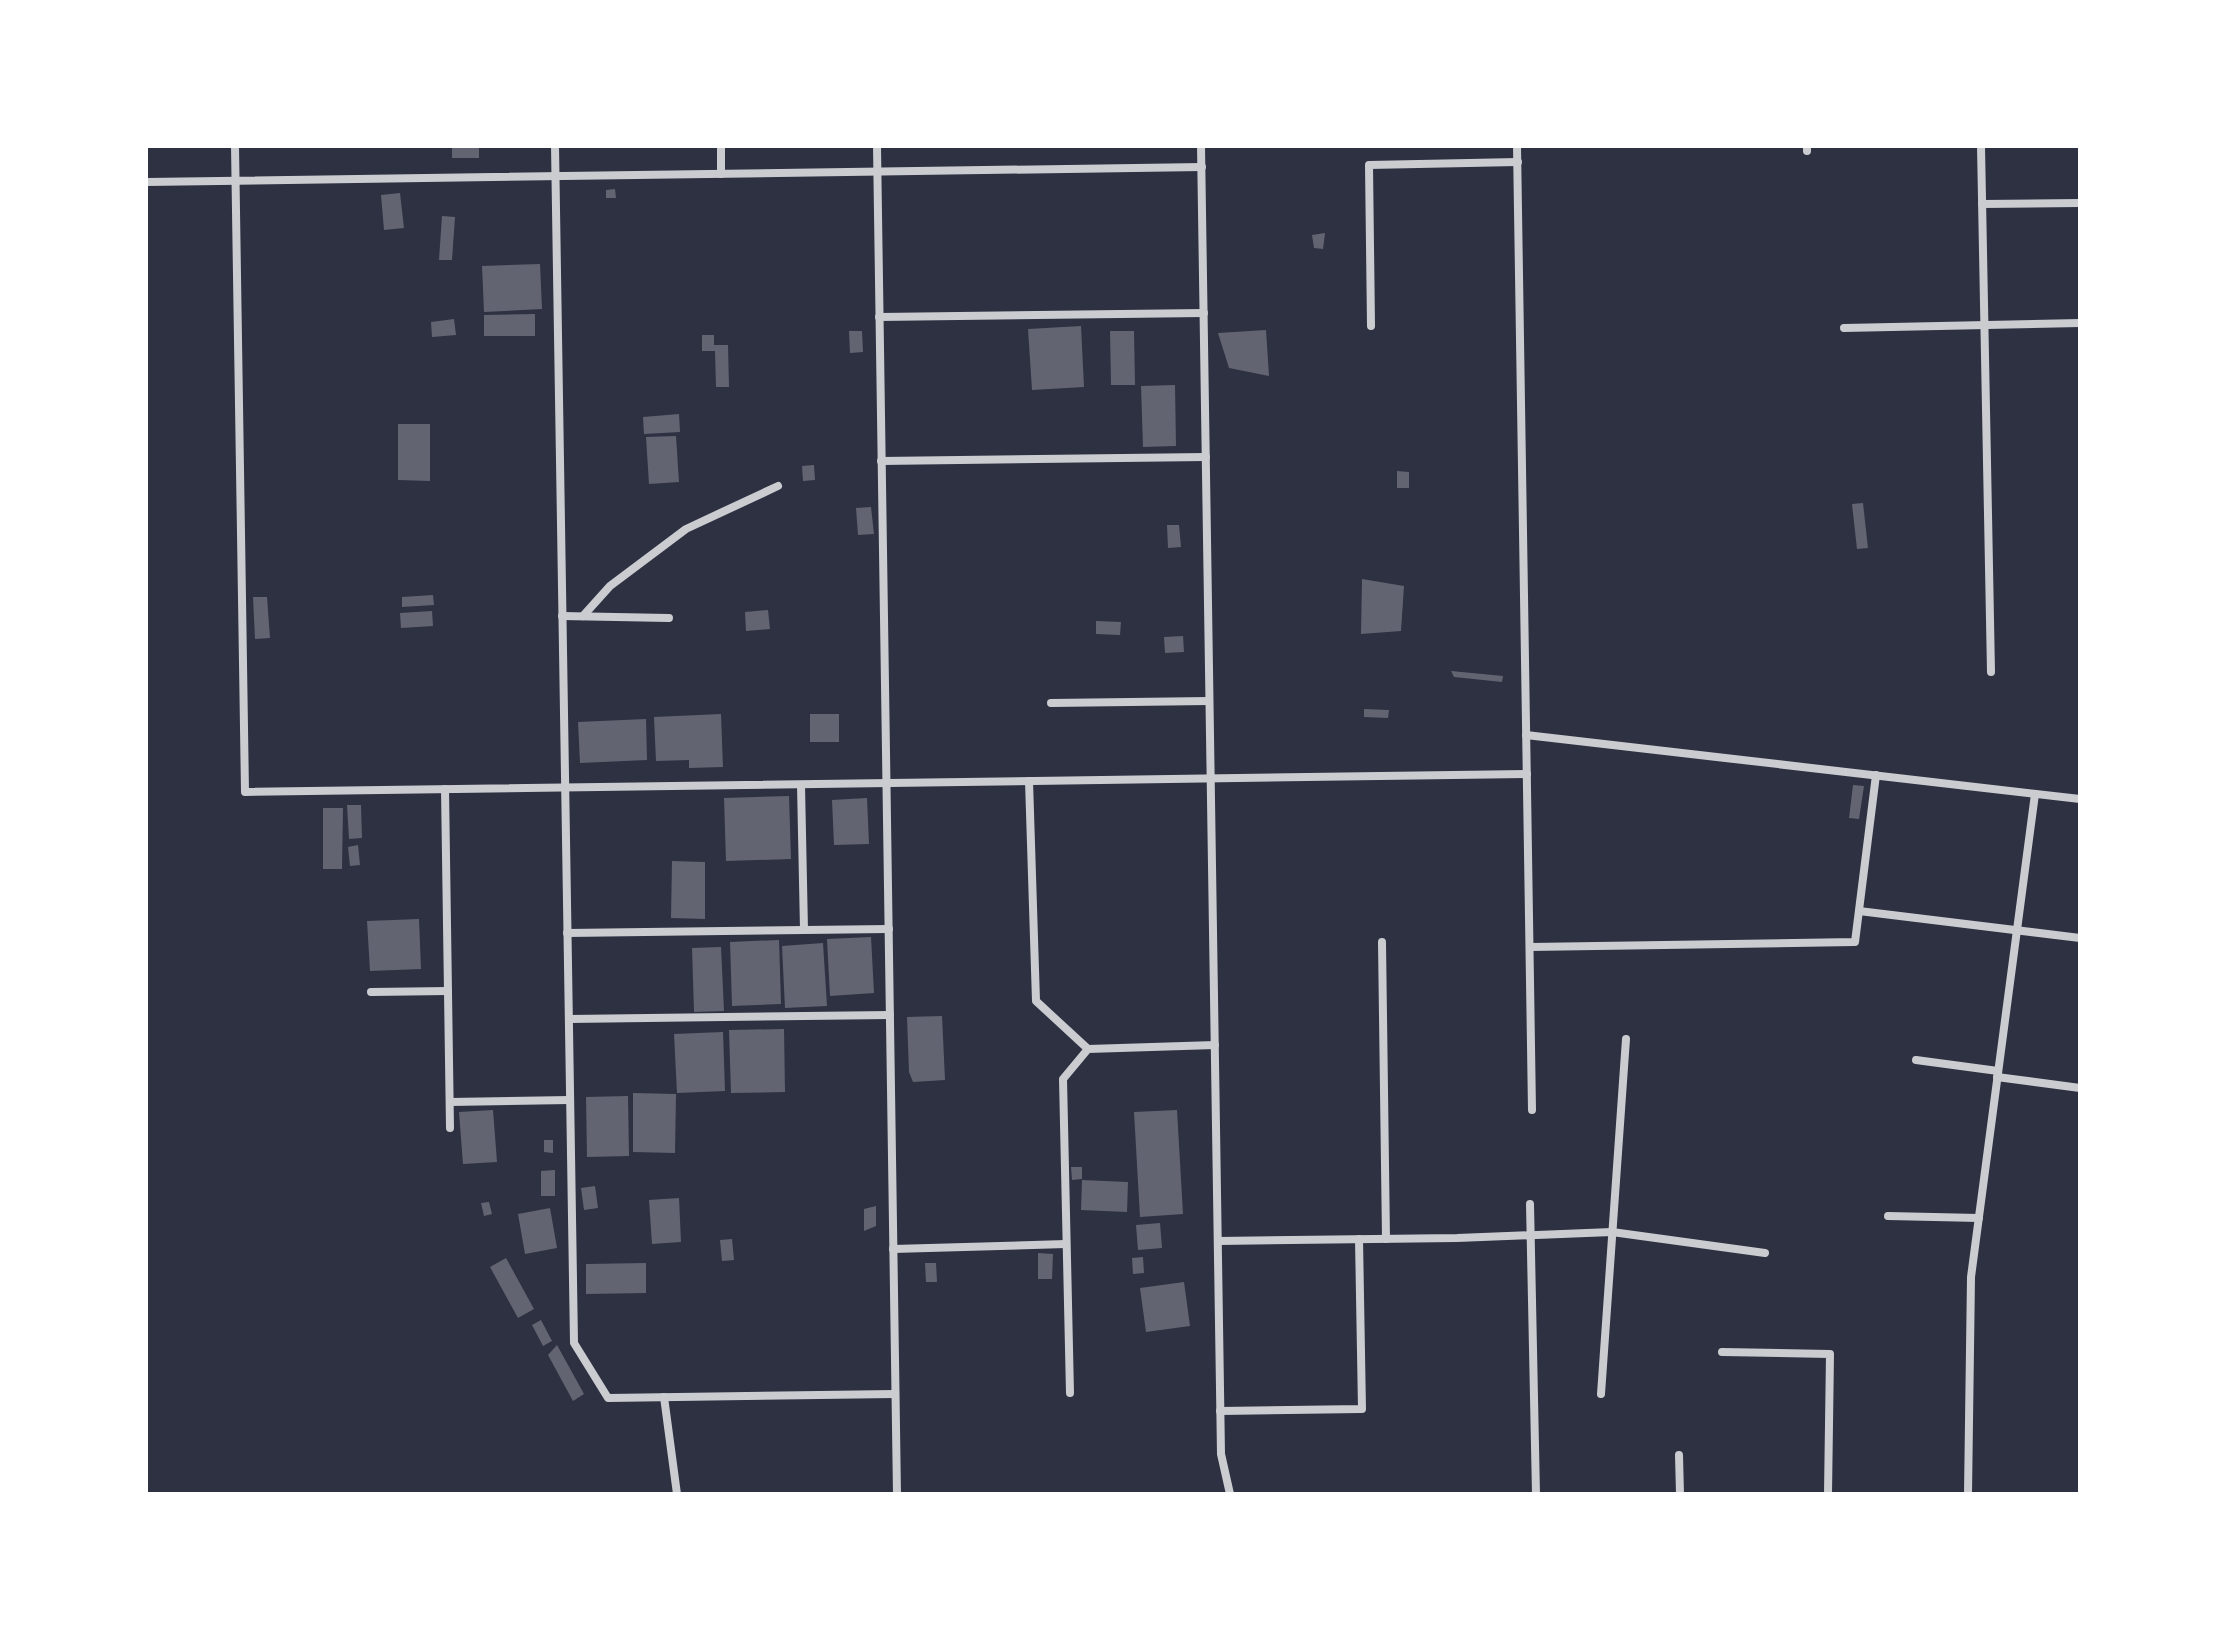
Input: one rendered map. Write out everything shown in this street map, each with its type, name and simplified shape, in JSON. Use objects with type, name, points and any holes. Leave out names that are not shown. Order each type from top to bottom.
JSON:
[{"type":"street","points":[[235,146],[245,792],[1527,774]]},
{"type":"street","points":[[555,146],[574,1343],[608,1398],[895,1394]]},
{"type":"street","points":[[721,146],[721,174]]},
{"type":"street","points":[[877,146],[897,1494]]},
{"type":"street","points":[[1201,146],[1220,1411],[1221,1454],[1230,1494]]},
{"type":"street","points":[[1517,146],[1532,1110]]},
{"type":"street","points":[[1981,146],[1991,672]]},
{"type":"street","points":[[1371,326],[1369,165],[1518,162]]},
{"type":"street","points":[[146,182],[1202,167]]},
{"type":"street","points":[[1982,204],[2080,203]]},
{"type":"street","points":[[879,317],[1204,313]]},
{"type":"street","points":[[1844,328],[2080,323]]},
{"type":"street","points":[[881,461],[1206,457]]},
{"type":"street","points":[[583,616],[610,586],[686,529],[778,486]]},
{"type":"street","points":[[562,616],[669,618]]},
{"type":"street","points":[[1051,703],[1209,701]]},
{"type":"street","points":[[1526,735],[2080,799]]},
{"type":"street","points":[[1530,947],[1855,942],[1876,775]]},
{"type":"street","points":[[1029,781],[1036,1001],[1088,1049],[1215,1045]]},
{"type":"street","points":[[801,785],[804,930]]},
{"type":"street","points":[[445,789],[450,1128]]},
{"type":"street","points":[[1968,1494],[1971,1277],[2035,794]]},
{"type":"street","points":[[1859,911],[2080,938]]},
{"type":"street","points":[[567,933],[889,929]]},
{"type":"street","points":[[1382,942],[1386,1239]]},
{"type":"street","points":[[371,992],[448,991]]},
{"type":"street","points":[[569,1019],[890,1015]]},
{"type":"street","points":[[1601,1394],[1626,1039]]},
{"type":"street","points":[[1070,1393],[1063,1079],[1088,1049]]},
{"type":"street","points":[[1916,1060],[2080,1088]]},
{"type":"street","points":[[450,1102],[570,1100]]},
{"type":"street","points":[[1530,1204],[1536,1494]]},
{"type":"street","points":[[1888,1216],[1979,1218]]},
{"type":"street","points":[[1218,1241],[1612,1232],[1765,1253]]},
{"type":"street","points":[[1220,1411],[1362,1409],[1359,1239]]},
{"type":"street","points":[[893,1249],[1066,1244]]},
{"type":"street","points":[[1722,1352],[1830,1354],[1828,1494]]},
{"type":"street","points":[[664,1397],[677,1494]]},
{"type":"street","points":[[1679,1455],[1680,1494]]},
{"type":"building","points":[[452,146],[479,146],[479,158],[452,158]]},
{"type":"building","points":[[615,189],[616,198],[606,198],[606,190]]},
{"type":"building","points":[[400,193],[404,228],[384,230],[381,195]]},
{"type":"building","points":[[442,216],[455,217],[452,260],[439,260]]},
{"type":"building","points":[[1325,233],[1323,249],[1314,248],[1312,235]]},
{"type":"building","points":[[540,264],[542,309],[484,312],[482,266]]},
{"type":"building","points":[[535,314],[535,336],[484,336],[484,315]]},
{"type":"building","points":[[454,319],[456,335],[432,337],[431,322]]},
{"type":"building","points":[[1081,326],[1084,387],[1032,390],[1028,329]]},
{"type":"building","points":[[1266,330],[1269,376],[1229,368],[1218,333]]},
{"type":"building","points":[[849,331],[862,331],[863,352],[850,353]]},
{"type":"building","points":[[1110,331],[1134,331],[1135,385],[1111,385]]},
{"type":"building","points":[[702,335],[714,335],[714,345],[728,345],[729,387],[716,387],[715,351],[702,351]]},
{"type":"building","points":[[1175,385],[1176,446],[1143,447],[1141,386]]},
{"type":"building","points":[[679,414],[680,432],[644,434],[643,417]]},
{"type":"building","points":[[398,424],[430,424],[430,481],[398,480]]},
{"type":"building","points":[[676,436],[679,482],[649,484],[646,437]]},
{"type":"building","points":[[814,465],[815,480],[803,481],[802,466]]},
{"type":"building","points":[[1397,471],[1409,472],[1409,488],[1397,488]]},
{"type":"building","points":[[1863,503],[1868,548],[1857,549],[1852,504]]},
{"type":"building","points":[[871,507],[874,534],[858,535],[856,508]]},
{"type":"building","points":[[1167,525],[1179,525],[1181,547],[1168,548]]},
{"type":"building","points":[[1362,579],[1404,586],[1401,631],[1361,634]]},
{"type":"building","points":[[433,595],[434,605],[402,607],[402,597]]},
{"type":"building","points":[[253,597],[267,597],[270,638],[255,639]]},
{"type":"building","points":[[768,610],[770,629],[746,631],[745,612]]},
{"type":"building","points":[[432,611],[433,626],[401,628],[400,613]]},
{"type":"building","points":[[1096,621],[1121,622],[1120,635],[1096,634]]},
{"type":"building","points":[[1183,636],[1184,652],[1165,653],[1164,637]]},
{"type":"building","points":[[1451,671],[1503,676],[1502,682],[1454,677]]},
{"type":"building","points":[[1364,709],[1389,710],[1388,718],[1364,717]]},
{"type":"building","points":[[721,714],[723,767],[689,768],[689,760],[656,761],[654,717]]},
{"type":"building","points":[[810,714],[839,714],[839,742],[810,742]]},
{"type":"building","points":[[646,719],[647,760],[580,763],[578,722]]},
{"type":"building","points":[[1853,785],[1864,786],[1859,819],[1849,818]]},
{"type":"building","points":[[789,796],[791,859],[726,861],[724,798]]},
{"type":"building","points":[[867,798],[869,844],[834,845],[832,800]]},
{"type":"building","points":[[347,805],[361,805],[362,838],[349,839]]},
{"type":"building","points":[[323,808],[343,808],[342,869],[323,869]]},
{"type":"building","points":[[358,845],[360,865],[350,866],[348,847]]},
{"type":"building","points":[[672,861],[705,862],[705,919],[671,918]]},
{"type":"building","points":[[419,919],[421,969],[370,971],[367,921]]},
{"type":"building","points":[[871,937],[874,993],[830,996],[827,939]]},
{"type":"building","points":[[779,940],[781,1004],[732,1006],[730,942]]},
{"type":"building","points":[[823,943],[827,1006],[785,1008],[782,946]]},
{"type":"building","points":[[721,947],[724,1011],[694,1012],[692,948]]},
{"type":"building","points":[[942,1016],[945,1080],[913,1082],[909,1072],[907,1017]]},
{"type":"building","points":[[784,1029],[785,1092],[731,1093],[729,1030]]},
{"type":"building","points":[[723,1032],[725,1091],[677,1093],[674,1034]]},
{"type":"building","points":[[633,1093],[676,1094],[675,1153],[633,1152]]},
{"type":"building","points":[[628,1096],[629,1156],[587,1157],[586,1097]]},
{"type":"building","points":[[493,1110],[497,1162],[463,1164],[459,1112]]},
{"type":"building","points":[[1177,1110],[1183,1214],[1140,1217],[1134,1112]]},
{"type":"building","points":[[544,1140],[553,1140],[553,1153],[544,1152]]},
{"type":"building","points":[[1071,1167],[1082,1167],[1082,1179],[1072,1180]]},
{"type":"building","points":[[555,1170],[555,1196],[541,1196],[541,1171]]},
{"type":"building","points":[[1082,1180],[1128,1182],[1127,1212],[1081,1210]]},
{"type":"building","points":[[595,1186],[598,1208],[584,1210],[581,1188]]},
{"type":"building","points":[[679,1198],[681,1242],[652,1244],[649,1200]]},
{"type":"building","points":[[489,1202],[492,1214],[484,1216],[481,1203]]},
{"type":"building","points":[[876,1206],[876,1226],[864,1231],[864,1209]]},
{"type":"building","points":[[550,1208],[557,1248],[525,1254],[518,1214]]},
{"type":"building","points":[[1160,1223],[1162,1248],[1138,1250],[1136,1225]]},
{"type":"building","points":[[732,1239],[734,1260],[722,1261],[720,1240]]},
{"type":"building","points":[[1038,1253],[1053,1254],[1052,1279],[1038,1279]]},
{"type":"building","points":[[1143,1257],[1144,1273],[1133,1274],[1132,1258]]},
{"type":"building","points":[[506,1258],[534,1309],[518,1318],[490,1267]]},
{"type":"building","points":[[646,1263],[646,1293],[586,1294],[586,1264]]},
{"type":"building","points":[[925,1263],[936,1263],[937,1282],[926,1282]]},
{"type":"building","points":[[1184,1282],[1190,1326],[1146,1332],[1140,1288]]},
{"type":"building","points":[[541,1320],[552,1341],[543,1346],[532,1325]]},
{"type":"building","points":[[557,1345],[584,1394],[573,1401],[548,1355]]}]
